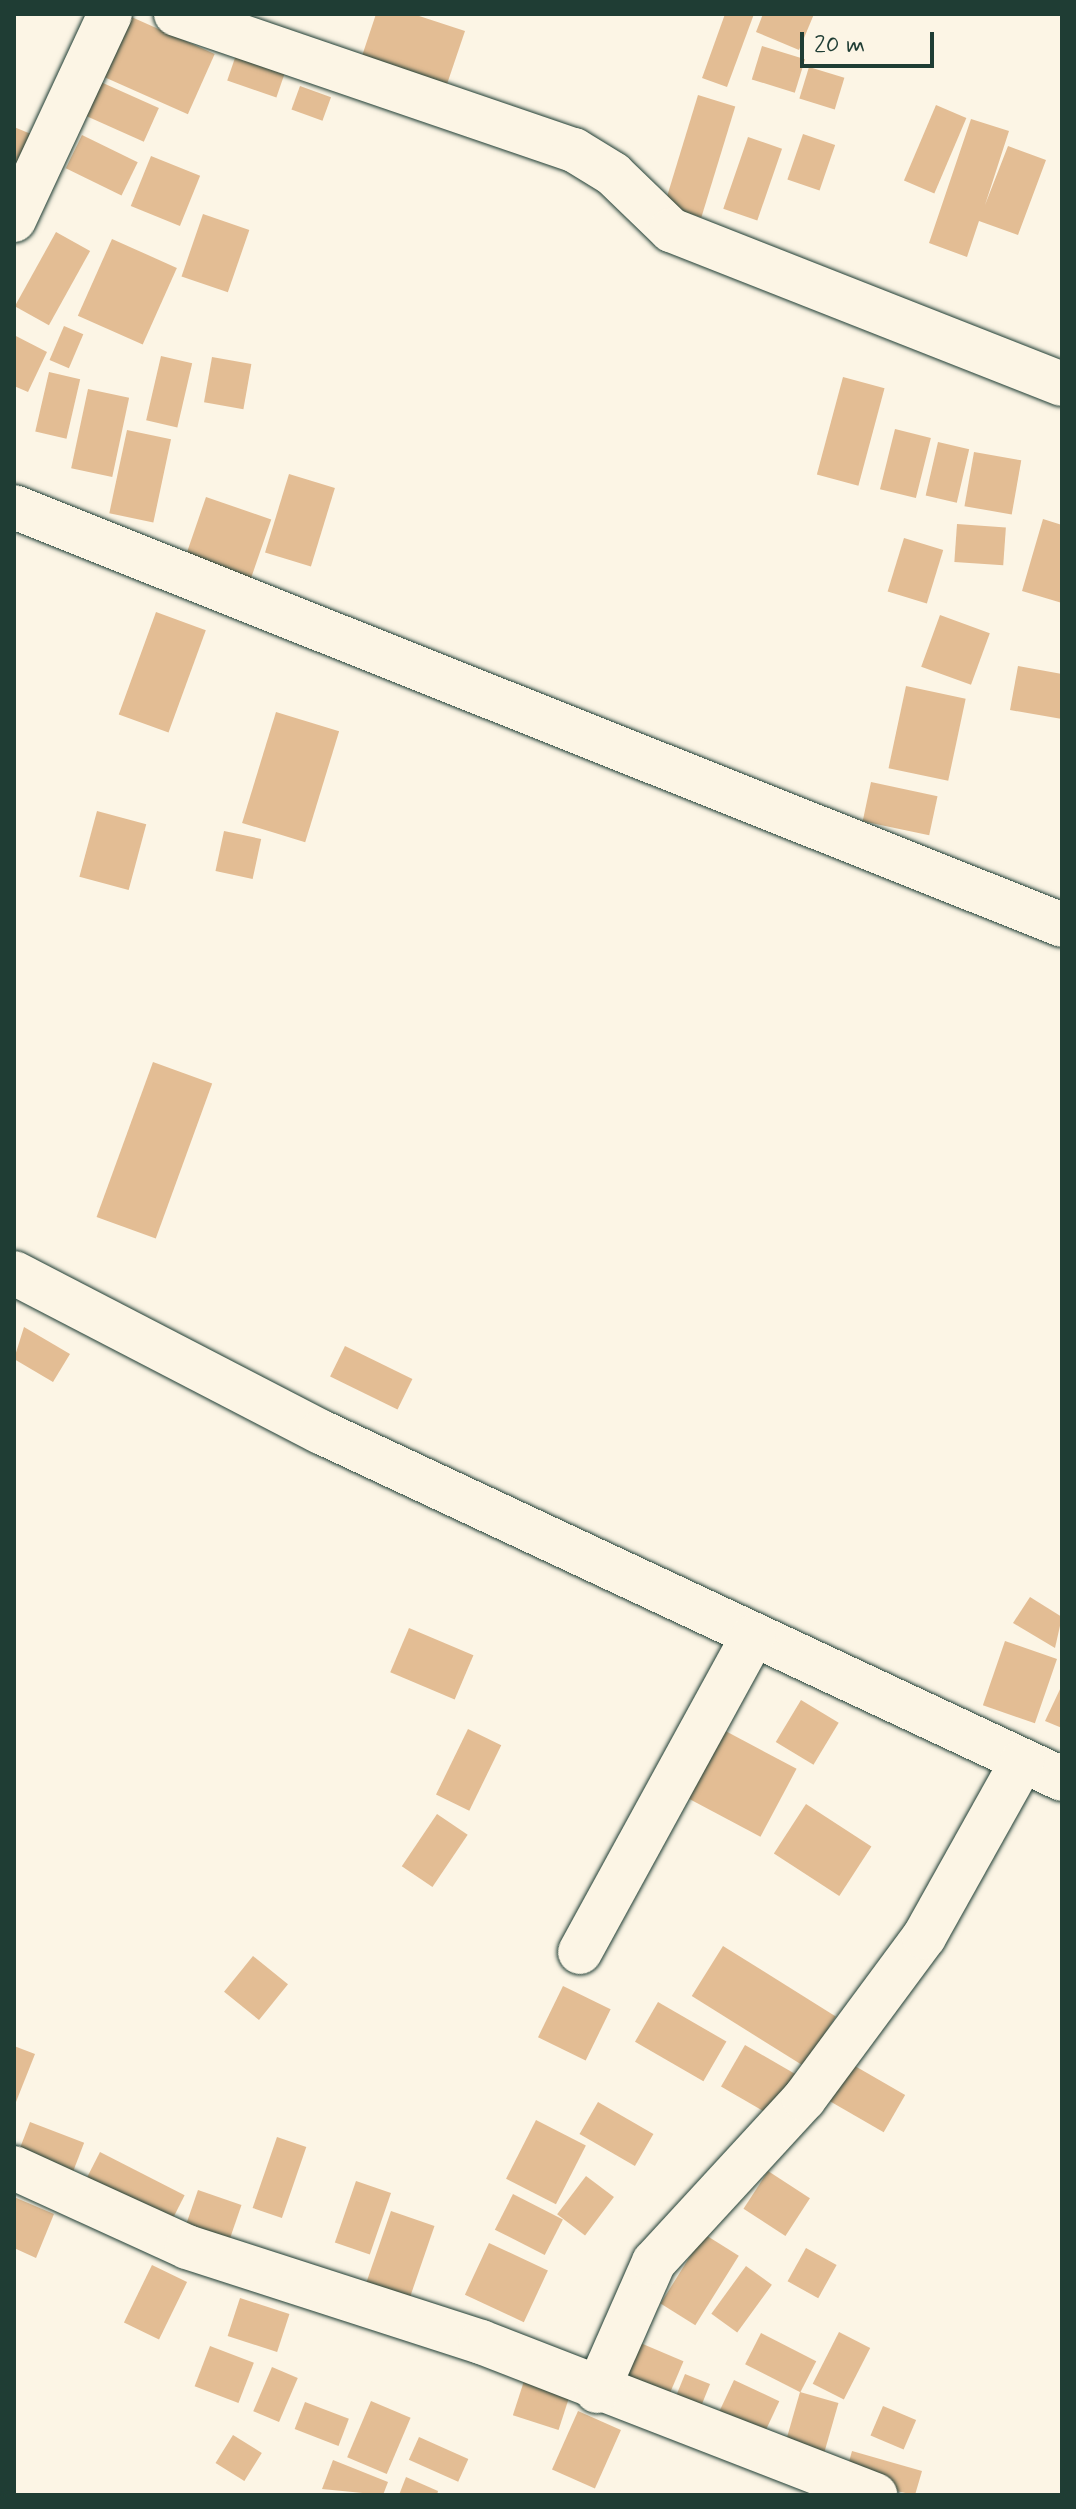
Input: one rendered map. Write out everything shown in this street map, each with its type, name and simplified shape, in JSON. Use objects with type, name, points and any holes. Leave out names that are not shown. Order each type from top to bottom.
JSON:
[{"type":"street","points":[[14,220],[110,14]]},
{"type":"street","points":[[176,14],[574,150],[613,174],[671,230],[1062,384]]},
{"type":"street","points":[[14,507],[1062,925]]},
{"type":"street","points":[[14,1273],[321,1432],[1062,1779]]},
{"type":"street","points":[[580,1952],[753,1636]]},
{"type":"street","points":[[597,2391],[654,2262],[804,2099],[924,1937],[1022,1762]]},
{"type":"street","points":[[14,2168],[187,2247],[481,2342],[597,2391],[875,2495]]},
{"type":"building","points":[[376,14],[413,14],[465,31],[445,90],[360,62]]},
{"type":"building","points":[[725,14],[754,14],[727,87],[702,78]]},
{"type":"building","points":[[763,14],[814,14],[799,50],[756,32]]},
{"type":"building","points":[[127,15],[215,54],[188,114],[100,75]]},
{"type":"building","points":[[762,46],[805,59],[795,93],[752,79]]},
{"type":"building","points":[[236,55],[285,72],[276,97],[227,81]]},
{"type":"building","points":[[809,67],[844,78],[835,109],[799,99]]},
{"type":"building","points":[[94,79],[159,108],[144,142],[79,113]]},
{"type":"building","points":[[300,86],[331,97],[322,121],[291,109]]},
{"type":"building","points":[[698,95],[735,106],[701,217],[664,206]]},
{"type":"building","points":[[936,105],[966,118],[934,193],[904,180]]},
{"type":"building","points":[[971,119],[1009,131],[985,205],[1008,146],[1046,160],[1018,235],[979,221],[967,257],[929,243]]},
{"type":"building","points":[[14,127],[31,134],[14,178]]},
{"type":"building","points":[[803,134],[835,145],[820,190],[787,179]]},
{"type":"building","points":[[82,135],[138,162],[122,195],[66,168]]},
{"type":"building","points":[[748,137],[782,149],[757,221],[723,209]]},
{"type":"building","points":[[151,156],[200,176],[180,226],[131,206]]},
{"type":"building","points":[[203,214],[249,230],[228,292],[182,276]]},
{"type":"building","points":[[56,232],[90,251],[49,325],[15,306]]},
{"type":"building","points":[[112,239],[177,268],[143,345],[78,316]]},
{"type":"building","points":[[64,326],[83,334],[69,368],[50,360]]},
{"type":"building","points":[[14,335],[47,352],[28,392],[14,386]]},
{"type":"building","points":[[161,356],[192,363],[177,428],[146,420]]},
{"type":"building","points":[[212,357],[251,364],[243,409],[204,402]]},
{"type":"building","points":[[49,372],[80,379],[66,439],[35,431]]},
{"type":"building","points":[[843,377],[885,388],[858,486],[817,475]]},
{"type":"building","points":[[88,389],[129,398],[112,477],[71,468]]},
{"type":"building","points":[[895,429],[931,438],[916,498],[880,489]]},
{"type":"building","points":[[127,430],[171,439],[153,522],[109,513]]},
{"type":"building","points":[[938,442],[969,449],[957,503],[926,496]]},
{"type":"building","points":[[974,452],[1021,460],[1012,514],[964,506]]},
{"type":"building","points":[[289,474],[335,488],[311,566],[265,552]]},
{"type":"building","points":[[206,497],[271,519],[250,582],[185,559]]},
{"type":"building","points":[[1043,519],[1062,525],[1062,603],[1022,591]]},
{"type":"building","points":[[957,524],[1006,527],[1003,565],[954,562]]},
{"type":"building","points":[[904,538],[943,550],[927,604],[888,592]]},
{"type":"building","points":[[156,612],[206,630],[169,733],[119,714]]},
{"type":"building","points":[[940,615],[990,633],[971,685],[921,667]]},
{"type":"building","points":[[1018,666],[1062,674],[1062,719],[1010,710]]},
{"type":"building","points":[[906,686],[966,699],[948,781],[889,768]]},
{"type":"building","points":[[276,712],[339,731],[305,842],[242,823]]},
{"type":"building","points":[[871,782],[938,796],[929,835],[863,821]]},
{"type":"building","points":[[97,811],[146,824],[129,890],[79,877]]},
{"type":"building","points":[[224,831],[261,839],[253,879],[215,871]]},
{"type":"building","points":[[153,1062],[212,1084],[156,1239],[97,1217]]},
{"type":"building","points":[[24,1327],[70,1354],[53,1382],[14,1359]]},
{"type":"building","points":[[345,1346],[412,1379],[398,1409],[330,1377]]},
{"type":"building","points":[[1030,1597],[1062,1617],[1055,1648],[1013,1623]]},
{"type":"building","points":[[409,1628],[473,1655],[455,1700],[390,1672]]},
{"type":"building","points":[[1005,1641],[1057,1659],[1035,1723],[983,1705]]},
{"type":"building","points":[[1062,1685],[1062,1728],[1045,1721]]},
{"type":"building","points":[[801,1700],[839,1723],[813,1765],[776,1742]]},
{"type":"building","points":[[718,1727],[797,1769],[760,1837],[682,1795]]},
{"type":"building","points":[[468,1729],[501,1745],[469,1811],[436,1795]]},
{"type":"building","points":[[806,1804],[871,1846],[839,1896],[774,1853]]},
{"type":"building","points":[[437,1814],[468,1835],[432,1887],[402,1866]]},
{"type":"building","points":[[723,1946],[836,2016],[805,2067],[692,1996]]},
{"type":"building","points":[[253,1956],[288,1984],[259,2020],[224,1992]]},
{"type":"building","points":[[563,1986],[611,2009],[586,2060],[538,2037]]},
{"type":"building","points":[[658,2002],[726,2042],[703,2081],[635,2042]]},
{"type":"building","points":[[745,2045],[798,2076],[774,2117],[721,2087]]},
{"type":"building","points":[[14,2046],[35,2054],[14,2107]]},
{"type":"building","points":[[848,2062],[905,2095],[884,2132],[826,2099]]},
{"type":"building","points":[[598,2102],[653,2134],[635,2166],[580,2134]]},
{"type":"building","points":[[536,2120],[586,2145],[556,2204],[506,2179]]},
{"type":"building","points":[[30,2122],[84,2143],[69,2181],[15,2160]]},
{"type":"building","points":[[277,2137],[306,2147],[282,2218],[253,2208]]},
{"type":"building","points":[[100,2152],[185,2195],[167,2230],[82,2187]]},
{"type":"building","points":[[768,2171],[810,2198],[785,2236],[743,2209]]},
{"type":"building","points":[[586,2176],[614,2197],[585,2235],[557,2214]]},
{"type":"building","points":[[356,2181],[391,2193],[370,2255],[335,2242]]},
{"type":"building","points":[[198,2190],[241,2205],[226,2251],[182,2236]]},
{"type":"building","points":[[513,2194],[563,2219],[545,2255],[495,2230]]},
{"type":"building","points":[[14,2197],[54,2214],[36,2258],[14,2248]]},
{"type":"building","points":[[391,2211],[434,2226],[406,2310],[362,2295]]},
{"type":"building","points":[[704,2234],[739,2256],[695,2325],[661,2304]]},
{"type":"building","points":[[489,2243],[548,2270],[524,2322],[465,2295]]},
{"type":"building","points":[[806,2248],[837,2265],[818,2298],[788,2281]]},
{"type":"building","points":[[152,2265],[187,2282],[159,2340],[124,2323]]},
{"type":"building","points":[[746,2266],[772,2285],[737,2333],[711,2314]]},
{"type":"building","points":[[240,2298],[289,2314],[277,2352],[228,2336]]},
{"type":"building","points":[[839,2332],[870,2348],[844,2400],[813,2384]]},
{"type":"building","points":[[761,2333],[816,2361],[800,2392],[745,2364]]},
{"type":"building","points":[[631,2339],[683,2361],[663,2410],[610,2388]]},
{"type":"building","points":[[210,2346],[254,2363],[238,2403],[195,2386]]},
{"type":"building","points":[[272,2367],[298,2378],[279,2422],[253,2411]]},
{"type":"building","points":[[685,2374],[710,2384],[695,2421],[670,2411]]},
{"type":"building","points":[[734,2380],[779,2401],[757,2448],[712,2427]]},
{"type":"building","points":[[524,2381],[570,2396],[559,2430],[513,2415]]},
{"type":"building","points":[[800,2392],[838,2403],[824,2455],[785,2444]]},
{"type":"building","points":[[371,2401],[411,2418],[387,2474],[347,2457]]},
{"type":"building","points":[[305,2402],[349,2419],[338,2446],[295,2429]]},
{"type":"building","points":[[883,2406],[916,2420],[904,2450],[870,2435]]},
{"type":"building","points":[[578,2411],[621,2430],[595,2489],[552,2469]]},
{"type":"building","points":[[233,2435],[262,2453],[244,2481],[216,2463]]},
{"type":"building","points":[[419,2437],[468,2459],[458,2482],[409,2460]]},
{"type":"building","points":[[852,2451],[922,2471],[915,2495],[844,2480]]},
{"type":"building","points":[[333,2460],[388,2482],[383,2495],[322,2489]]},
{"type":"building","points":[[406,2477],[438,2491],[437,2495],[399,2495]]}]
